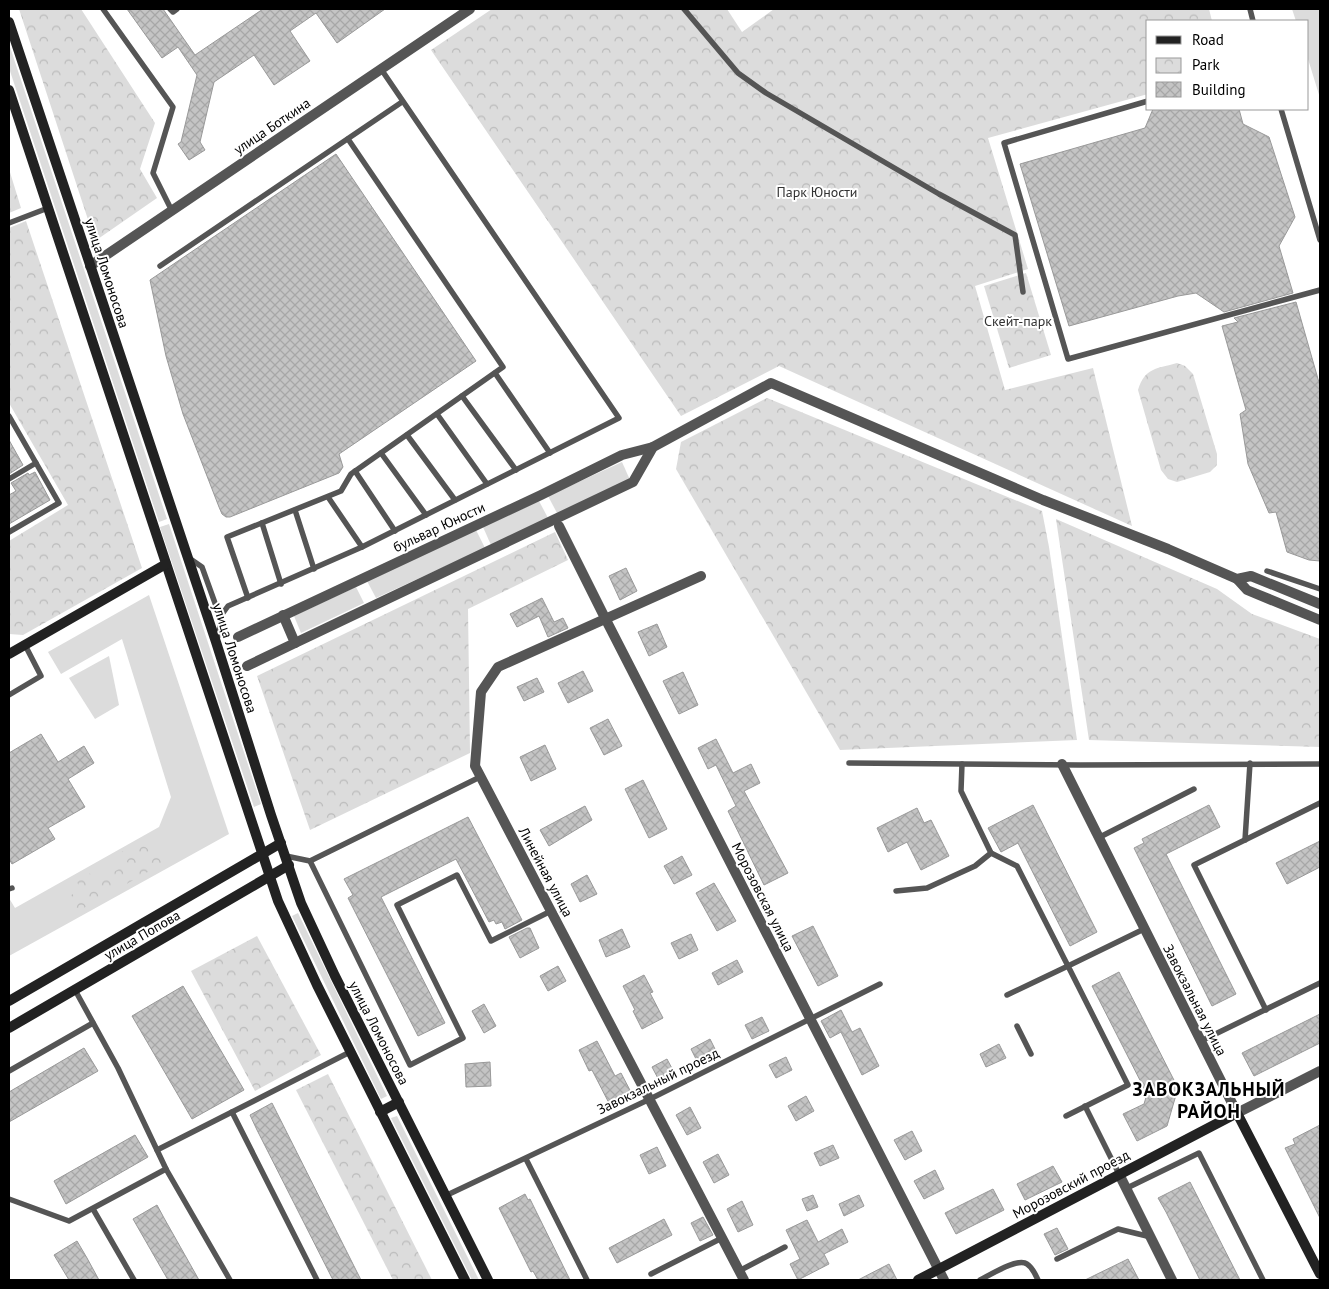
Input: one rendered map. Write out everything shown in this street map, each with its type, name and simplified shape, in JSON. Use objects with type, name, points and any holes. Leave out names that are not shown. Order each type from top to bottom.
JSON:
[{"type":"main road","name":"улица Ломоносова","points":[[9,26],[216,642],[301,903],[398,1102],[488,1280]]},
{"type":"main road","points":[[9,90],[282,912],[465,1280]]},
{"type":"main road","points":[[9,654],[166,564]]},
{"type":"main road","name":"улица Попова","points":[[9,1001],[281,844]]},
{"type":"main road","name":"улица Попова","points":[[9,1028],[270,877],[287,861]]},
{"type":"main road","points":[[380,1112],[398,1102]]},
{"type":"main road","name":"Морозовский проезд","points":[[918,1280],[1237,1113]]},
{"type":"main road","name":"Завокзальная улица","points":[[1237,1113],[1320,1274]]},
{"type":"street","name":"улица Боткина","points":[[90,266],[470,9]]},
{"type":"street","name":"бульвар Юности","points":[[238,637],[622,456],[653,447],[771,383],[1042,500],[1168,549],[1237,579]]},
{"type":"street","points":[[247,666],[633,482],[653,447]]},
{"type":"street","name":"Морозовская улица","points":[[560,526],[605,618],[944,1280]]},
{"type":"street","name":"Линейная улица","points":[[701,576],[498,667],[481,692],[474,766],[741,1276]]},
{"type":"street","points":[[1320,604],[1251,576],[1237,579],[1246,590],[1320,620]]},
{"type":"street","points":[[283,615],[295,643]]},
{"type":"street","name":"Завокзальная улица","points":[[1062,764],[1237,1113]]},
{"type":"street","points":[[1237,1113],[1320,1071]]},
{"type":"street","points":[[1120,1174],[1172,1280]]},
{"type":"lane","points":[[103,9],[173,107],[153,173],[172,211]]},
{"type":"lane","points":[[170,9],[173,12],[177,9]]},
{"type":"lane","points":[[684,9],[738,73],[766,93],[939,194],[1015,235],[1022,292]]},
{"type":"lane","points":[[220,617],[228,606],[362,547],[619,418],[381,69]]},
{"type":"lane","points":[[160,266],[402,102]]},
{"type":"lane","points":[[1146,102],[1004,143],[1068,359],[1320,290]]},
{"type":"lane","points":[[1281,110],[1320,240]]},
{"type":"lane","points":[[248,598],[227,537],[341,491],[351,474],[503,367],[348,139]]},
{"type":"lane","points":[[9,223],[48,208]]},
{"type":"lane","points":[[495,373],[550,453]]},
{"type":"lane","points":[[462,396],[516,470]]},
{"type":"lane","points":[[437,414],[487,484]]},
{"type":"lane","points":[[9,416],[60,503],[9,532]]},
{"type":"lane","points":[[407,435],[455,500]]},
{"type":"lane","points":[[381,453],[426,515]]},
{"type":"lane","points":[[9,479],[36,463]]},
{"type":"lane","points":[[355,471],[395,531]]},
{"type":"lane","points":[[328,497],[362,547]]},
{"type":"lane","points":[[295,510],[314,569]]},
{"type":"lane","points":[[262,523],[281,584]]},
{"type":"lane","points":[[186,556],[202,567],[220,617],[221,621],[216,642]]},
{"type":"lane","points":[[1267,571],[1320,589]]},
{"type":"lane","points":[[9,695],[41,676],[25,645]]},
{"type":"lane","points":[[849,763],[1320,764]]},
{"type":"lane","points":[[1245,840],[1250,763]]},
{"type":"lane","points":[[962,764],[961,791],[991,853],[1017,866],[1128,1085],[1066,1116]]},
{"type":"lane","points":[[287,861],[310,861],[480,777]]},
{"type":"lane","points":[[1098,838],[1194,789]]},
{"type":"lane","points":[[1266,1010],[1194,865],[1320,803]]},
{"type":"lane","points":[[896,891],[927,888],[975,866],[991,853]]},
{"type":"lane","points":[[310,861],[410,1065],[463,1038],[397,905],[456,875],[491,941],[551,911]]},
{"type":"lane","points":[[1007,995],[1144,929]]},
{"type":"lane","points":[[1201,1041],[1320,983]]},
{"type":"lane","name":"Завокзальный проезд","points":[[445,1196],[650,1099],[880,984]]},
{"type":"lane","points":[[75,990],[118,1068],[166,1169],[230,1280]]},
{"type":"lane","points":[[9,1071],[93,1023]]},
{"type":"lane","points":[[1017,1026],[1031,1054]]},
{"type":"lane","points":[[157,1150],[350,1052]]},
{"type":"lane","points":[[1085,1106],[1120,1174]]},
{"type":"lane","points":[[232,1112],[317,1280]]},
{"type":"lane","points":[[1127,1188],[1199,1153],[1263,1280]]},
{"type":"lane","points":[[526,1159],[587,1280]]},
{"type":"lane","points":[[9,1199],[69,1221],[166,1169]]},
{"type":"lane","points":[[93,1209],[134,1280]]},
{"type":"lane","points":[[1057,1259],[1118,1229],[1151,1238]]},
{"type":"lane","points":[[651,1274],[722,1238]]},
{"type":"lane","points":[[741,1276],[785,1247]]},
{"type":"lane","points":[[980,1280],[1019,1261],[1026,1263],[1033,1269],[1038,1280]]},
{"type":"green space","points":[[19,9],[81,9],[155,123],[140,169],[157,198],[95,241]]},
{"type":"green space","name":"Парк Юности","points":[[492,9],[727,9],[742,32],[774,9],[1209,9],[1212,20],[1146,20],[1146,95],[988,138],[1028,269],[975,286],[1005,390],[1093,368],[1132,526],[779,366],[681,416],[431,50]]},
{"type":"green space","points":[[1292,9],[1320,9],[1320,98],[1309,62],[1309,20],[1296,20]]},
{"type":"green space","points":[[9,44],[167,519],[159,522],[9,68]]},
{"type":"green space","points":[[9,169],[21,208],[9,213]]},
{"type":"green space","points":[[26,221],[142,568],[23,635],[9,634],[9,541],[68,505],[9,403],[9,228]]},
{"type":"green space","name":"Скейт-парк","points":[[1026,273],[1051,355],[1009,368],[984,286]]},
{"type":"green space","points":[[1177,363],[1185,366],[1193,374],[1217,454],[1217,465],[1210,472],[1177,482],[1168,479],[1161,470],[1138,390],[1148,373]]},
{"type":"green space","points":[[767,398],[1042,511],[1077,740],[840,750],[676,469],[681,442]]},
{"type":"green space","points":[[622,462],[630,480],[557,513],[548,496]]},
{"type":"green space","points":[[539,501],[548,518],[491,545],[483,527]]},
{"type":"green space","points":[[1056,519],[1217,589],[1252,614],[1320,639],[1320,747],[1089,740]]},
{"type":"green space","points":[[169,524],[261,804],[254,807],[160,527]]},
{"type":"green space","points":[[476,530],[485,548],[376,598],[367,581]]},
{"type":"green space","points":[[555,532],[568,560],[468,609],[470,753],[310,830],[257,676]]},
{"type":"green space","points":[[356,587],[364,603],[301,633],[294,616]]},
{"type":"green space","points":[[149,595],[229,834],[9,956],[9,898],[15,908],[159,827],[171,797],[122,639],[61,674],[48,652]]},
{"type":"green space","points":[[109,656],[119,705],[95,719],[69,678]]},
{"type":"green space","points":[[138,843],[169,860],[77,912],[68,897],[81,889],[75,879],[87,872],[99,879],[129,864],[119,853]]},
{"type":"green space","points":[[298,913],[387,1096],[381,1099],[292,916]]},
{"type":"green space","points":[[257,936],[321,1055],[255,1091],[191,971]]},
{"type":"green space","points":[[328,1074],[432,1280],[393,1280],[296,1090]]},
{"type":"green space","points":[[397,1116],[479,1280],[472,1280],[391,1118]]},
{"type":"building","points":[[127,9],[163,9],[195,55],[263,9],[385,9],[337,43],[316,13],[290,31],[310,61],[274,85],[254,55],[214,82],[200,142],[205,150],[189,160],[178,144],[181,142],[197,75],[178,47],[162,58]]},
{"type":"building","points":[[1153,110],[1239,110],[1243,124],[1269,137],[1295,217],[1279,246],[1293,293],[1224,312],[1196,293],[1178,296],[1069,326],[1020,164],[1145,128]]},
{"type":"building","points":[[336,154],[476,361],[339,454],[343,467],[339,473],[226,517],[222,514],[219,507],[183,414],[166,356],[150,280]]},
{"type":"building","points":[[1296,302],[1320,386],[1320,561],[1309,560],[1287,552],[1276,512],[1269,513],[1248,464],[1240,414],[1246,410],[1222,326],[1238,322],[1234,318]]},
{"type":"building","points":[[9,440],[23,465],[9,474]]},
{"type":"building","points":[[35,472],[50,500],[9,524],[9,495],[16,491],[11,483],[28,473],[29,475]]},
{"type":"building","points":[[626,568],[637,591],[620,600],[609,576]]},
{"type":"building","points":[[542,598],[554,622],[563,618],[568,628],[548,637],[539,616],[517,627],[510,614]]},
{"type":"building","points":[[657,624],[667,647],[649,656],[638,632]]},
{"type":"building","points":[[583,671],[593,691],[568,703],[558,683]]},
{"type":"building","points":[[683,672],[698,705],[679,714],[663,681]]},
{"type":"building","points":[[537,678],[544,692],[524,701],[517,687]]},
{"type":"building","points":[[608,719],[622,746],[604,755],[590,728]]},
{"type":"building","points":[[41,734],[58,762],[84,746],[94,763],[68,779],[85,807],[48,828],[55,839],[12,864],[9,859],[9,753]]},
{"type":"building","points":[[716,739],[733,773],[751,764],[760,783],[744,791],[788,873],[764,885],[728,811],[736,806],[716,765],[708,769],[698,748]]},
{"type":"building","points":[[545,745],[556,769],[531,781],[520,757]]},
{"type":"building","points":[[643,780],[667,829],[649,838],[625,789]]},
{"type":"building","points":[[1033,805],[1097,932],[1070,946],[1018,843],[1001,852],[988,828]]},
{"type":"building","points":[[1209,805],[1220,827],[1166,854],[1236,994],[1212,1006],[1134,848],[1144,843],[1142,839]]},
{"type":"building","points":[[585,806],[592,820],[549,846],[540,830]]},
{"type":"building","points":[[917,808],[924,823],[931,820],[949,856],[921,870],[907,842],[888,852],[877,828]]},
{"type":"building","points":[[468,817],[522,920],[505,929],[502,922],[496,924],[494,920],[489,922],[456,859],[381,897],[445,1023],[418,1036],[348,898],[353,895],[344,879]]},
{"type":"building","points":[[1320,841],[1320,867],[1287,884],[1276,863]]},
{"type":"building","points":[[682,856],[692,875],[674,884],[664,866]]},
{"type":"building","points":[[587,875],[597,894],[580,902],[571,884]]},
{"type":"building","points":[[714,883],[736,921],[717,931],[696,893]]},
{"type":"building","points":[[813,926],[838,976],[818,986],[792,936]]},
{"type":"building","points":[[530,928],[539,948],[520,958],[509,937]]},
{"type":"building","points":[[622,929],[630,947],[606,957],[599,940]]},
{"type":"building","points":[[691,934],[698,950],[679,959],[671,943]]},
{"type":"building","points":[[737,960],[743,972],[718,985],[712,973]]},
{"type":"building","points":[[558,966],[566,981],[548,991],[540,976]]},
{"type":"building","points":[[1119,972],[1178,1088],[1167,1126],[1137,1141],[1123,1114],[1144,1104],[1147,1094],[1092,986]]},
{"type":"building","points":[[644,975],[653,992],[650,993],[663,1018],[642,1029],[623,986]]},
{"type":"building","points":[[183,986],[244,1090],[192,1119],[132,1016]]},
{"type":"building","points":[[484,1004],[496,1026],[484,1033],[472,1011]]},
{"type":"building","points":[[841,1010],[852,1032],[860,1028],[879,1066],[862,1075],[841,1032],[830,1038],[821,1021]]},
{"type":"building","points":[[1320,1014],[1320,1043],[1254,1076],[1242,1053]]},
{"type":"building","points":[[762,1017],[769,1031],[752,1039],[745,1025]]},
{"type":"building","points":[[710,1039],[718,1055],[699,1065],[691,1049]]},
{"type":"building","points":[[597,1041],[615,1076],[621,1073],[633,1096],[611,1107],[592,1070],[589,1071],[579,1050]]},
{"type":"building","points":[[999,1044],[1006,1058],[986,1067],[980,1054]]},
{"type":"building","points":[[84,1048],[98,1071],[9,1122],[9,1092]]},
{"type":"building","points":[[786,1057],[792,1070],[776,1078],[769,1065]]},
{"type":"building","points":[[667,1059],[676,1076],[661,1084],[652,1067]]},
{"type":"building","points":[[490,1062],[491,1086],[466,1087],[465,1064]]},
{"type":"building","points":[[806,1096],[814,1111],[796,1121],[788,1106]]},
{"type":"building","points":[[272,1103],[361,1280],[333,1280],[257,1130],[250,1115]]},
{"type":"building","points":[[690,1107],[701,1128],[687,1135],[676,1115]]},
{"type":"building","points":[[1320,1125],[1320,1218],[1285,1148],[1295,1144],[1293,1139]]},
{"type":"building","points":[[912,1131],[922,1151],[905,1160],[894,1140]]},
{"type":"building","points":[[135,1135],[148,1157],[66,1204],[54,1181]]},
{"type":"building","points":[[833,1145],[839,1158],[820,1166],[814,1153]]},
{"type":"building","points":[[657,1147],[666,1166],[649,1174],[640,1155]]},
{"type":"building","points":[[718,1154],[729,1175],[714,1183],[703,1162]]},
{"type":"building","points":[[1053,1166],[1062,1182],[1025,1200],[1017,1184]]},
{"type":"building","points":[[935,1170],[944,1189],[924,1199],[914,1181]]},
{"type":"building","points":[[1190,1182],[1240,1280],[1200,1280],[1158,1198]]},
{"type":"building","points":[[993,1189],[1004,1210],[956,1234],[945,1213]]},
{"type":"building","points":[[525,1194],[528,1200],[530,1199],[570,1280],[538,1280],[533,1271],[531,1272],[499,1208]]},
{"type":"building","points":[[813,1195],[818,1207],[807,1211],[802,1199]]},
{"type":"building","points":[[859,1195],[864,1206],[844,1216],[839,1204]]},
{"type":"building","points":[[742,1201],[753,1225],[738,1232],[727,1209]]},
{"type":"building","points":[[157,1205],[199,1280],[168,1280],[133,1219]]},
{"type":"building","points":[[703,1217],[713,1235],[700,1241],[691,1223]]},
{"type":"building","points":[[664,1219],[672,1235],[617,1263],[609,1248]]},
{"type":"building","points":[[807,1220],[818,1242],[842,1229],[848,1242],[824,1254],[829,1264],[798,1280],[790,1264],[800,1259],[786,1230]]},
{"type":"building","points":[[1057,1228],[1068,1249],[1055,1255],[1044,1234]]},
{"type":"building","points":[[77,1241],[99,1280],[69,1280],[54,1255]]},
{"type":"building","points":[[1128,1259],[1139,1280],[1085,1280]]},
{"type":"building","points":[[889,1264],[897,1280],[858,1280]]},
{"type":"district","name":"ЗАВОКЗАЛЬНЫЙ РАЙОН","points":[[1209,1100]]}]
